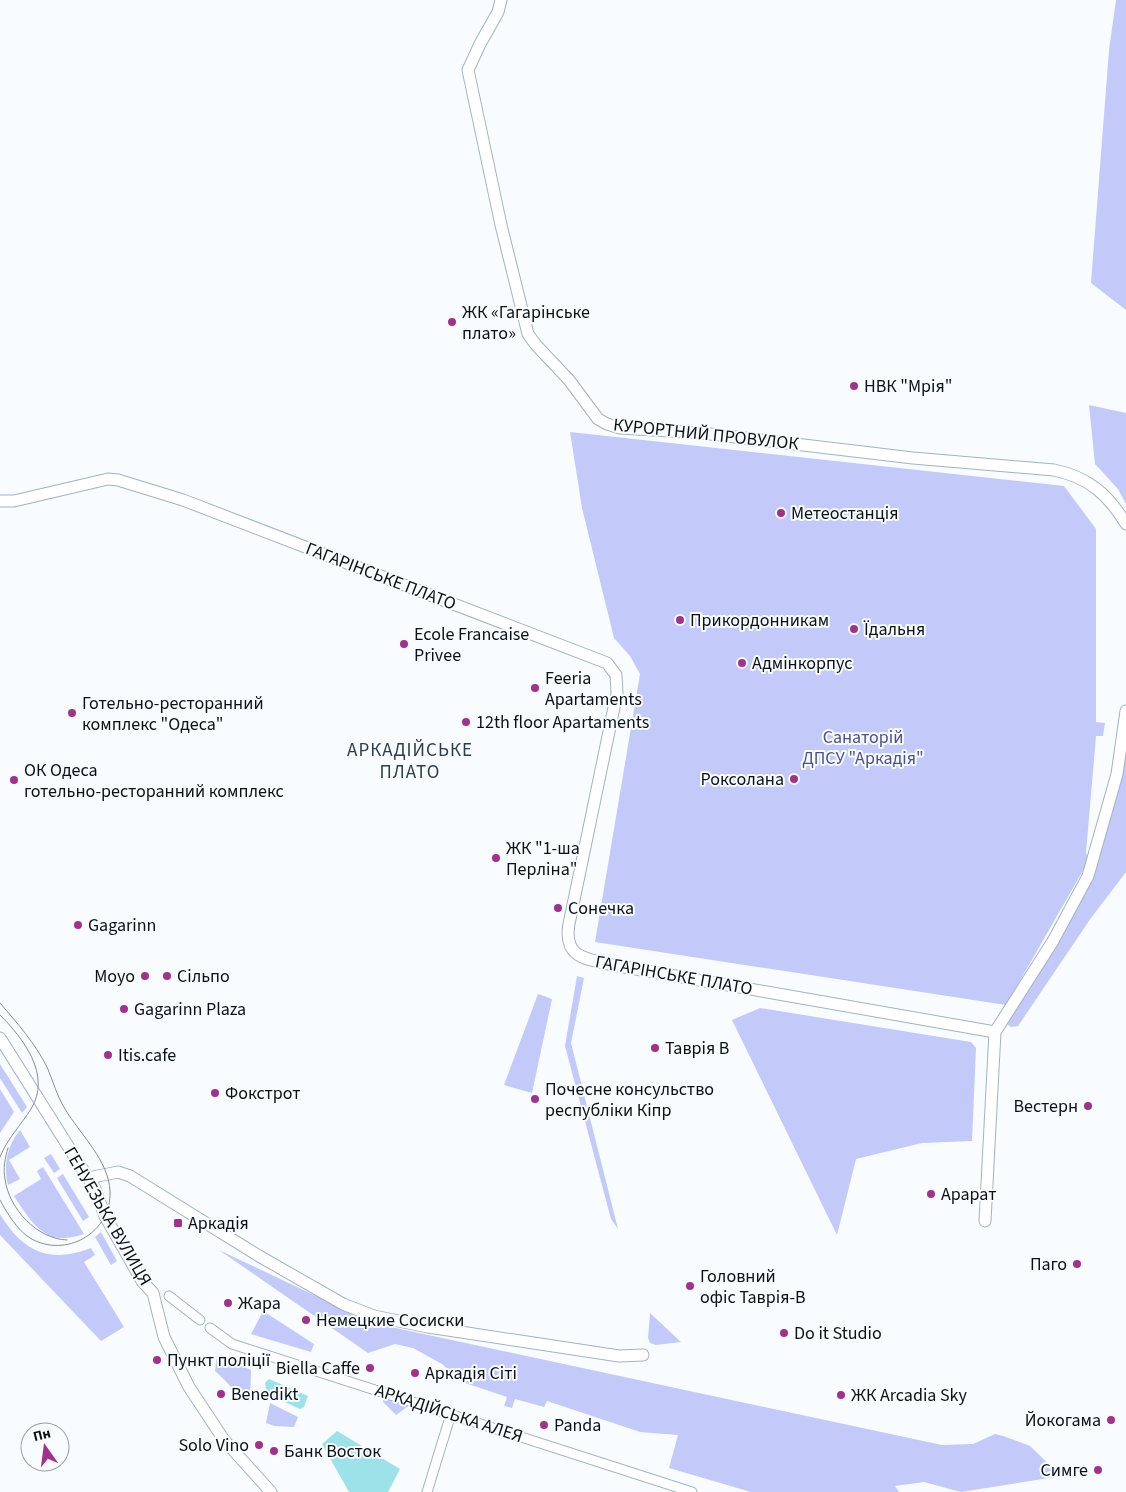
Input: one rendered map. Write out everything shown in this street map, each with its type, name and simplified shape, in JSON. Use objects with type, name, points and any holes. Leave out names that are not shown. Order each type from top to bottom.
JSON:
[{"type":"street","name":"КУРОРТНИЙ ПРОВУЛОК","points":[[501,0],[498,12],[468,70],[501,225],[528,334],[569,380],[598,419],[620,428],[702,433],[913,458],[1054,470],[1075,474],[1088,481],[1104,496],[1126,524]]},
{"type":"street","name":"ГАГАРІНСЬКЕ ПЛАТО","points":[[0,501],[14,501],[108,479],[118,480],[183,500],[607,662],[616,675],[617,693],[569,924],[567,938],[574,952],[587,959],[613,965],[995,1032]]},
{"type":"street","points":[[985,1221],[995,1032],[1053,941],[1088,876],[1117,774],[1126,711]]},
{"type":"street","name":"ГЕНУЕЗЬКА ВУЛИЦЯ","points":[[0,1038],[95,1189],[105,1216],[142,1281],[153,1293],[164,1337],[189,1388],[224,1440],[271,1492]]},
{"type":"street","points":[[88,1178],[118,1172],[130,1176],[259,1256],[343,1304],[374,1316],[428,1327],[610,1355],[624,1357],[643,1355]]},
{"type":"street","points":[[169,1296],[200,1320]]},
{"type":"street","name":"АРКАДІЙСЬКА АЛЕЯ","points":[[210,1328],[232,1344],[692,1492]]},
{"type":"street","points":[[427,1492],[451,1414]]},
{"type":"green space","points":[[1116,0],[1126,0],[1126,310],[1091,283],[1109,50]]},
{"type":"green space","points":[[1089,405],[1126,413],[1126,504],[1118,489],[1095,464]]},
{"type":"green space","name":"Санаторій ДПСУ \"Аркадія\"","points":[[570,432],[1064,486],[1096,529],[1096,722],[1105,723],[1103,736],[1096,736],[1086,853],[1089,860],[1006,1005],[595,942],[640,674],[630,656],[614,638],[582,508]]},
{"type":"green space","points":[[1126,744],[1126,872],[1091,918],[1018,1026],[1011,1027],[1005,1023],[1093,878]]},
{"type":"green space","points":[[577,976],[584,978],[571,1043],[618,1229],[611,1219],[565,1046]]},
{"type":"green space","points":[[538,994],[552,999],[532,1093],[504,1085]]},
{"type":"green space","points":[[760,1008],[971,1042],[976,1048],[972,1141],[922,1143],[856,1159],[837,1235],[732,1020]]},
{"type":"green space","points":[[0,1064],[27,1107],[22,1113],[0,1078]]},
{"type":"green space","points":[[0,1089],[14,1112],[0,1133]]},
{"type":"green space","points":[[20,1130],[30,1147],[9,1160],[20,1179],[8,1185],[7,1156],[12,1142]]},
{"type":"green space","points":[[51,1154],[60,1169],[54,1173],[44,1158]]},
{"type":"green space","points":[[43,1167],[84,1234],[71,1238],[50,1236],[34,1224],[14,1196],[41,1179],[37,1171]]},
{"type":"green space","points":[[63,1174],[89,1217],[83,1221],[57,1178]]},
{"type":"green space","points":[[0,1214],[18,1238],[38,1251],[62,1255],[91,1248],[95,1255],[84,1262],[124,1327],[101,1341],[0,1235]]},
{"type":"green space","points":[[101,1232],[117,1261],[111,1265],[95,1237]]},
{"type":"green space","points":[[219,1250],[352,1313],[391,1327],[942,1445],[973,1444],[995,1434],[1030,1446],[1061,1476],[961,1492],[924,1482],[895,1486],[899,1492],[751,1492],[669,1468],[678,1435],[640,1432],[547,1401],[544,1407],[515,1399],[512,1408],[504,1406],[507,1397],[462,1382],[442,1364],[413,1348],[395,1344],[368,1353]]},
{"type":"green space","points":[[263,1311],[314,1344],[311,1352],[251,1334]]},
{"type":"green space","points":[[650,1313],[681,1342],[656,1345],[650,1343],[648,1338]]},
{"type":"green space","points":[[217,1356],[251,1370],[250,1402],[236,1392],[215,1371]]},
{"type":"green space","points":[[383,1395],[410,1405],[396,1415],[383,1402]]},
{"type":"green space","points":[[270,1403],[298,1417],[294,1427],[274,1426],[266,1423]]},
{"type":"shaded area","points":[[269,1379],[308,1396],[304,1407],[300,1409],[267,1394],[265,1383]]},
{"type":"shaded area","points":[[337,1431],[400,1469],[388,1492],[349,1492],[322,1444]]},
{"type":"tram line","points":[[0,1003],[42,1058],[62,1104],[93,1148],[105,1169],[110,1191],[109,1206],[95,1230],[84,1238],[58,1245],[44,1244],[25,1235],[13,1221],[0,1200]]},
{"type":"tram line","points":[[0,1015],[18,1035],[32,1058],[38,1083],[37,1096],[31,1109],[10,1138],[0,1157]]},
{"type":"tram line","points":[[8,1148],[4,1171],[5,1179],[12,1201],[18,1211],[35,1228],[45,1234],[67,1240]]},
{"type":"place","name":"ЖК «Гагарінське плато»","points":[[452,322]]},
{"type":"place","name":"НВК \"Мрія\"","points":[[854,386]]},
{"type":"place","name":"Метеостанція","points":[[781,513]]},
{"type":"place","name":"Прикордонникам","points":[[680,620]]},
{"type":"place","name":"Їдальня","points":[[854,629]]},
{"type":"place","name":"Ecole Francaise Privee","points":[[404,644]]},
{"type":"place","name":"Адмінкорпус","points":[[742,663]]},
{"type":"place","name":"Feeria Apartaments","points":[[535,688]]},
{"type":"place","name":"Готельно-ресторанний комплекс \"Одеса\"","points":[[72,713]]},
{"type":"place","name":"12th floor Apartaments","points":[[466,722]]},
{"type":"place","name":"Роксолана","points":[[794,779]]},
{"type":"place","name":"ОК Одеса готельно-ресторанний комплекс","points":[[14,780]]},
{"type":"place","name":"ЖК \"1-ша Перліна\"","points":[[496,858]]},
{"type":"place","name":"Сонечка","points":[[558,908]]},
{"type":"place","name":"Gagarinn","points":[[78,925]]},
{"type":"place","name":"Moyo","points":[[145,976]]},
{"type":"place","name":"Сільпо","points":[[167,976]]},
{"type":"place","name":"Gagarinn Plaza","points":[[124,1009]]},
{"type":"place","name":"Таврія В","points":[[655,1048]]},
{"type":"place","name":"Itis.cafe","points":[[108,1055]]},
{"type":"place","name":"Фокстрот","points":[[215,1093]]},
{"type":"place","name":"Почесне консульство республіки Кіпр","points":[[535,1099]]},
{"type":"place","name":"Вестерн","points":[[1088,1106]]},
{"type":"place","name":"Арарат","points":[[931,1194]]},
{"type":"place","name":"Аркадія","points":[[178,1223]]},
{"type":"place","name":"Паго","points":[[1077,1264]]},
{"type":"place","name":"Головний офіс Таврія-В","points":[[690,1286]]},
{"type":"place","name":"Жара","points":[[228,1303]]},
{"type":"place","name":"Немецкие Сосиски","points":[[306,1320]]},
{"type":"place","name":"Do it Studio","points":[[784,1333]]},
{"type":"place","name":"Пункт поліції","points":[[157,1360]]},
{"type":"place","name":"Biella Caffe","points":[[370,1368]]},
{"type":"place","name":"Аркадія Сіті","points":[[415,1373]]},
{"type":"place","name":"Benedikt","points":[[221,1394]]},
{"type":"place","name":"ЖК Arcadia Sky","points":[[841,1395]]},
{"type":"place","name":"Йокогама","points":[[1111,1420]]},
{"type":"place","name":"Panda","points":[[544,1425]]},
{"type":"place","name":"Solo Vino","points":[[259,1445]]},
{"type":"place","name":"Банк Восток","points":[[274,1451]]},
{"type":"place","name":"Симге","points":[[1098,1470]]},
{"type":"district","name":"АРКАДІЙСЬКЕ ПЛАТО","points":[[410,760]]}]
